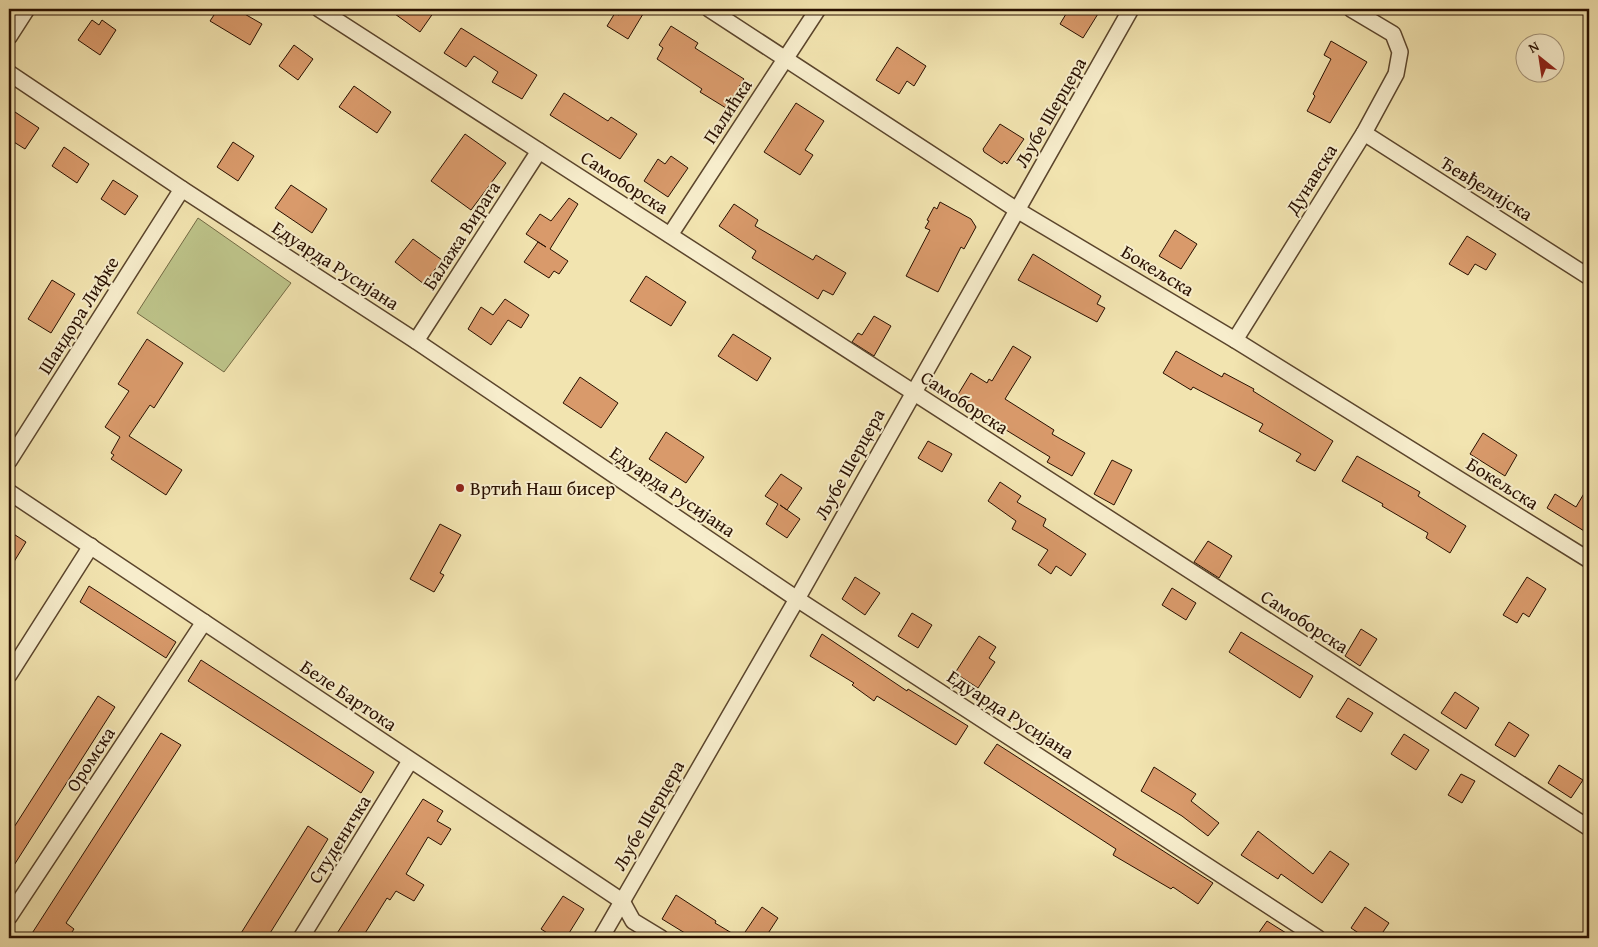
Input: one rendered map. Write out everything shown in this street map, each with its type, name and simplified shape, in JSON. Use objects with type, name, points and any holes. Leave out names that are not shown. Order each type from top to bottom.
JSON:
[{"type":"street","points":[[9,37],[27,9]]},
{"type":"street","name":"Самоборска","points":[[319,9],[1589,828]]},
{"type":"street","name":"Бокељска","points":[[709,9],[1017,210],[1235,340],[1589,560]]},
{"type":"street","name":"Палићка","points":[[670,235],[818,9]]},
{"type":"street","name":"Љубе Шерцера","points":[[601,938],[797,599],[1131,9]]},
{"type":"street","name":"Дунавска","points":[[1235,340],[1364,134],[1396,74],[1400,52],[1393,34],[1351,9]]},
{"type":"street","name":"Едуарда Русијана","points":[[9,72],[182,189],[416,341],[797,599],[1318,938]]},
{"type":"street","name":"Ђевђелијска","points":[[1364,134],[1589,277]]},
{"type":"street","name":"Балажа Вирага","points":[[416,341],[539,151]]},
{"type":"street","name":"Шандора Лифке","points":[[9,461],[182,189]]},
{"type":"street","name":"Беле Бартока","points":[[9,492],[622,901],[633,921],[660,938]]},
{"type":"street","points":[[9,676],[91,546]]},
{"type":"street","name":"Оромска","points":[[9,918],[204,622]]},
{"type":"street","name":"Студеничка","points":[[301,938],[410,761]]},
{"type":"green space","points":[[198,218],[291,283],[224,372],[137,313]]},
{"type":"building","points":[[218,9],[236,9],[262,24],[250,45],[210,21]]},
{"type":"building","points":[[388,9],[436,9],[420,32]]},
{"type":"building","points":[[622,9],[634,9],[643,14],[628,39],[607,26],[615,13],[619,15]]},
{"type":"building","points":[[1069,9],[1101,9],[1083,38],[1060,24]]},
{"type":"building","points":[[92,20],[99,25],[102,20],[116,30],[100,55],[78,40]]},
{"type":"building","points":[[671,26],[698,43],[695,48],[744,79],[726,108],[700,92],[702,89],[657,59],[663,48],[659,45]]},
{"type":"building","points":[[461,28],[537,75],[522,99],[492,82],[498,72],[474,56],[466,67],[444,53]]},
{"type":"building","points":[[1331,41],[1367,62],[1330,123],[1307,111],[1315,96],[1313,94],[1331,59],[1324,55]]},
{"type":"building","points":[[294,45],[313,59],[298,80],[279,66]]},
{"type":"building","points":[[897,47],[926,66],[914,86],[907,81],[899,94],[876,80]]},
{"type":"building","points":[[354,86],[391,112],[377,133],[339,107]]},
{"type":"building","points":[[564,93],[608,121],[611,117],[637,134],[620,159],[550,115]]},
{"type":"building","points":[[796,103],[824,121],[805,150],[813,155],[800,175],[764,152]]},
{"type":"building","points":[[9,108],[39,128],[25,149],[9,139]]},
{"type":"building","points":[[1000,124],[1024,139],[1007,164],[1004,161],[1002,164],[984,152],[983,149]]},
{"type":"building","points":[[465,134],[506,163],[471,210],[431,181]]},
{"type":"building","points":[[233,142],[254,156],[238,181],[217,167]]},
{"type":"building","points":[[64,147],[89,164],[77,183],[52,166]]},
{"type":"building","points":[[671,156],[688,168],[668,197],[644,181],[658,159],[665,164]]},
{"type":"building","points":[[113,180],[138,196],[125,215],[101,199]]},
{"type":"building","points":[[291,185],[327,209],[312,233],[275,208]]},
{"type":"building","points":[[569,198],[578,204],[550,249],[568,261],[559,274],[554,271],[549,278],[524,262],[538,242],[546,247],[526,234],[540,214],[551,221]]},
{"type":"building","points":[[940,202],[971,219],[976,227],[964,249],[961,247],[938,292],[906,276],[930,230],[925,228],[929,221],[927,220],[934,207],[937,209]]},
{"type":"building","points":[[734,204],[758,220],[755,226],[813,260],[816,255],[846,273],[833,295],[823,290],[818,299],[752,258],[756,251],[719,226]]},
{"type":"building","points":[[1175,230],[1197,244],[1181,269],[1159,256]]},
{"type":"building","points":[[1467,236],[1496,254],[1486,270],[1475,264],[1468,275],[1449,264]]},
{"type":"building","points":[[413,239],[442,260],[424,284],[395,262]]},
{"type":"building","points":[[1033,254],[1101,296],[1097,304],[1105,308],[1097,322],[1018,280]]},
{"type":"building","points":[[646,276],[686,302],[671,326],[630,301]]},
{"type":"building","points":[[52,280],[75,294],[51,333],[28,319]]},
{"type":"building","points":[[505,299],[529,315],[521,328],[508,320],[491,345],[468,329],[481,307],[493,315]]},
{"type":"building","points":[[874,316],[891,326],[874,356],[852,342],[858,333],[862,335]]},
{"type":"building","points":[[733,334],[771,358],[757,381],[718,356]]},
{"type":"building","points":[[147,339],[183,363],[154,408],[150,405],[129,436],[182,470],[166,495],[111,459],[114,455],[111,453],[120,437],[105,427],[129,391],[118,384]]},
{"type":"building","points":[[1013,346],[1031,357],[1005,399],[1054,430],[1052,434],[1085,453],[1072,476],[1047,462],[1050,457],[980,414],[979,416],[954,401],[971,373],[987,383],[989,379],[992,381]]},
{"type":"building","points":[[1176,351],[1222,377],[1224,373],[1254,389],[1253,391],[1333,441],[1315,471],[1296,461],[1301,454],[1259,431],[1263,424],[1193,387],[1191,390],[1163,373]]},
{"type":"building","points":[[580,377],[618,403],[601,428],[563,403]]},
{"type":"building","points":[[666,432],[704,457],[686,483],[649,459]]},
{"type":"building","points":[[1483,433],[1517,455],[1505,476],[1470,454]]},
{"type":"building","points":[[928,441],[952,454],[942,472],[918,458]]},
{"type":"building","points":[[1357,456],[1420,492],[1418,496],[1466,526],[1450,553],[1426,538],[1428,533],[1382,506],[1383,504],[1342,481]]},
{"type":"building","points":[[1112,460],[1132,470],[1114,505],[1094,494]]},
{"type":"building","points":[[781,474],[802,488],[787,510],[800,519],[787,538],[766,524],[778,504],[765,496]]},
{"type":"building","points":[[1000,482],[1021,496],[1017,502],[1046,519],[1043,526],[1086,554],[1071,576],[1056,566],[1051,574],[1038,565],[1048,550],[1012,529],[1016,521],[988,501]]},
{"type":"building","points":[[1589,485],[1589,534],[1547,508],[1555,494],[1576,507]]},
{"type":"building","points":[[440,524],[461,535],[440,573],[444,575],[434,592],[410,579]]},
{"type":"building","points":[[9,531],[26,542],[9,570]]},
{"type":"building","points":[[1208,541],[1232,556],[1219,578],[1194,562]]},
{"type":"building","points":[[855,577],[880,593],[865,615],[842,599]]},
{"type":"building","points":[[1527,577],[1546,589],[1529,617],[1523,613],[1517,623],[1503,615]]},
{"type":"building","points":[[89,586],[176,642],[166,658],[80,602]]},
{"type":"building","points":[[1172,588],[1196,603],[1186,620],[1162,605]]},
{"type":"building","points":[[912,613],[932,625],[918,648],[898,636]]},
{"type":"building","points":[[1361,629],[1377,639],[1360,666],[1345,656]]},
{"type":"building","points":[[1241,632],[1313,676],[1300,698],[1229,652]]},
{"type":"building","points":[[822,634],[907,691],[908,689],[968,726],[956,745],[877,696],[874,701],[852,685],[854,683],[810,656]]},
{"type":"building","points":[[979,636],[996,647],[989,658],[995,662],[978,688],[955,673]]},
{"type":"building","points":[[201,660],[374,772],[361,793],[188,681]]},
{"type":"building","points":[[1455,692],[1479,708],[1466,729],[1441,713]]},
{"type":"building","points":[[98,696],[115,707],[9,873],[9,835]]},
{"type":"building","points":[[1348,698],[1373,713],[1361,732],[1336,717]]},
{"type":"building","points":[[1509,722],[1529,735],[1515,757],[1495,745]]},
{"type":"building","points":[[161,733],[181,745],[66,923],[74,929],[68,938],[29,938]]},
{"type":"building","points":[[1404,734],[1429,750],[1416,770],[1391,754]]},
{"type":"building","points":[[997,744],[1213,883],[1198,904],[1173,887],[1171,889],[1113,855],[1116,849],[984,763]]},
{"type":"building","points":[[1559,765],[1583,780],[1571,798],[1548,783]]},
{"type":"building","points":[[1154,767],[1196,794],[1191,801],[1219,823],[1208,836],[1182,816],[1141,791]]},
{"type":"building","points":[[1461,774],[1475,781],[1462,803],[1448,795]]},
{"type":"building","points":[[423,799],[443,811],[437,821],[451,829],[441,845],[428,837],[406,874],[424,885],[414,901],[396,891],[390,900],[387,898],[362,938],[334,938]]},
{"type":"building","points":[[308,826],[328,839],[267,938],[238,938]]},
{"type":"building","points":[[1258,831],[1313,874],[1330,851],[1349,864],[1322,903],[1281,874],[1278,879],[1241,855]]},
{"type":"building","points":[[676,895],[740,938],[693,938],[662,919]]},
{"type":"building","points":[[563,896],[584,909],[566,938],[555,938],[541,929]]},
{"type":"building","points":[[762,907],[778,918],[765,938],[741,938]]},
{"type":"building","points":[[1365,907],[1389,923],[1379,938],[1366,938],[1351,928]]},
{"type":"building","points":[[1267,921],[1294,938],[1255,938]]},
{"type":"place","name":"Вртић Наш бисер","points":[[460,488]]}]
